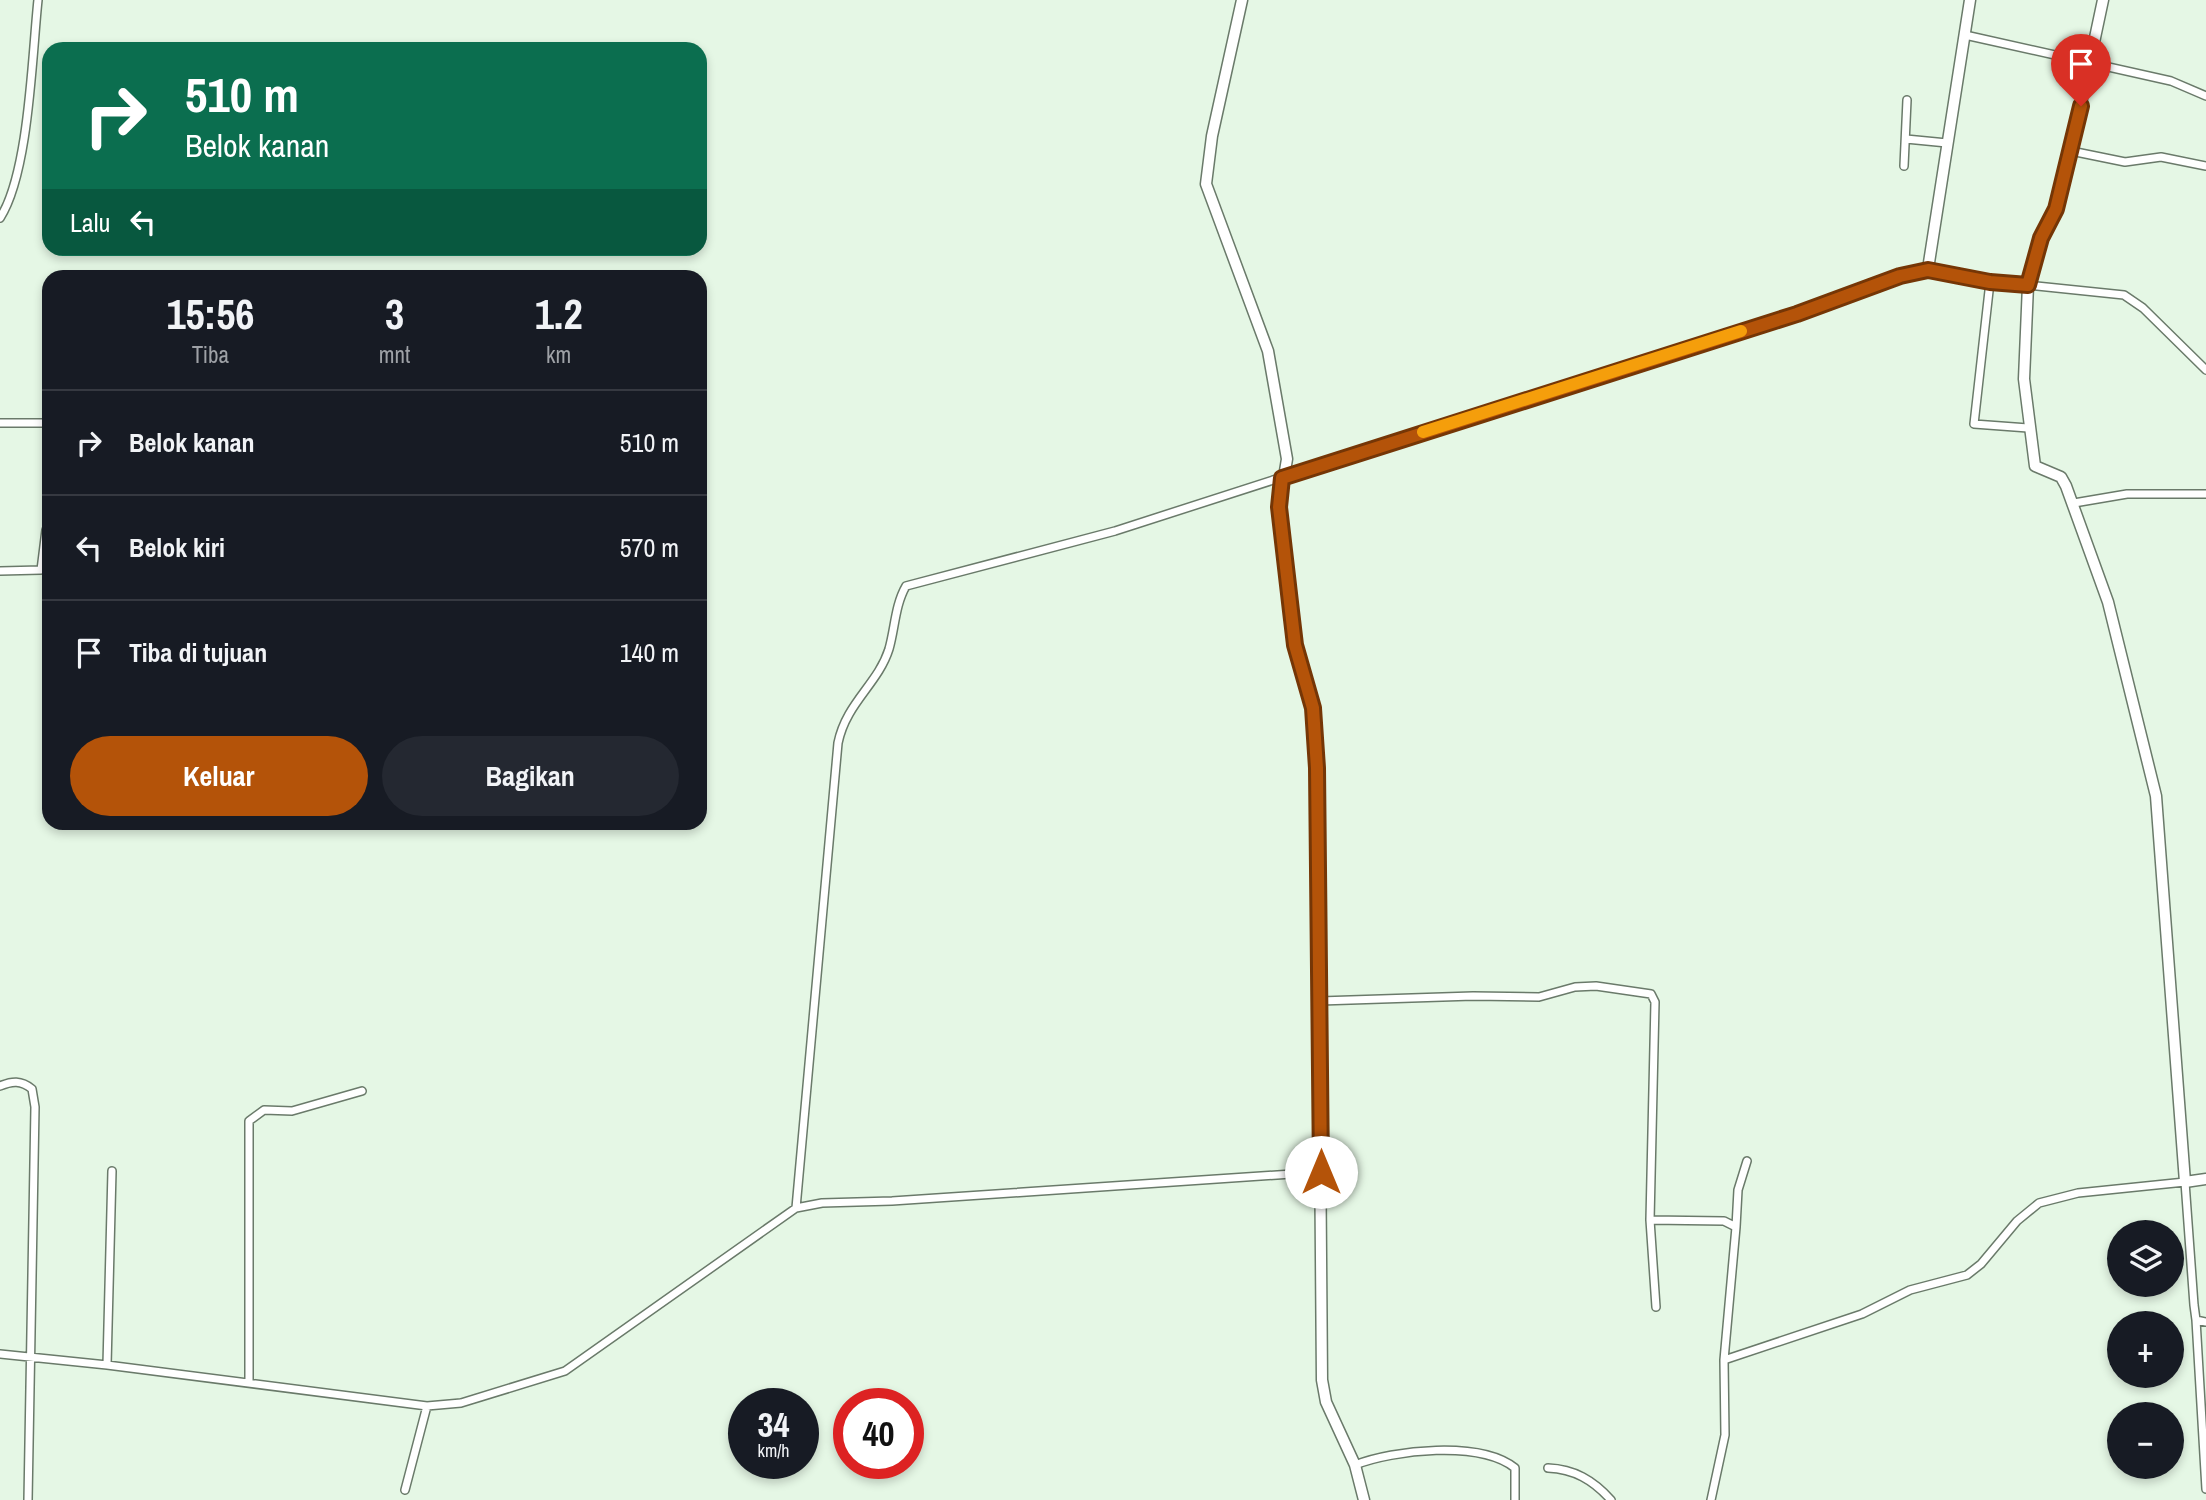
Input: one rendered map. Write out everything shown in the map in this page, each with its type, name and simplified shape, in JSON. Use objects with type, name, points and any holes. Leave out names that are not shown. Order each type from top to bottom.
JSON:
[{"type":"street","points":[[0,218],[15,186],[22,146],[38,0]]},
{"type":"street","points":[[1242,0],[1212,136],[1206,184],[1268,351],[1287,459],[1279,507],[1295,645],[1311,696],[1314,721],[1320,1001],[1322,1380],[1326,1402],[1355,1465],[1364,1500]]},
{"type":"street","points":[[1928,270],[1970,0]]},
{"type":"street","points":[[2103,0],[2056,209],[2041,238],[2028,285],[2024,369],[2028,428],[2035,466],[2061,477],[2074,503],[2108,602],[2156,796],[2196,1320],[2206,1489]]},
{"type":"street","points":[[1965,35],[2171,80],[2206,96]]},
{"type":"street","points":[[1904,166],[1907,100]]},
{"type":"street","points":[[1906,139],[1947,143]]},
{"type":"street","points":[[2071,150],[2126,162],[2161,157],[2206,166]]},
{"type":"street","points":[[796,1208],[838,743],[853,704],[884,661],[900,597],[906,586],[1115,531],[1215,496],[1282,478],[1928,270],[1990,282],[2124,295],[2143,309],[2206,370]]},
{"type":"street","points":[[1990,282],[1975,425],[2028,428]]},
{"type":"street","points":[[0,423],[42,423]]},
{"type":"street","points":[[2074,503],[2127,494],[2206,494]]},
{"type":"street","points":[[0,570],[41,570],[42,562]]},
{"type":"street","points":[[1320,1001],[1473,996],[1539,997],[1574,987],[1596,986],[1651,994],[1655,1002],[1650,1220],[1656,1307]]},
{"type":"street","points":[[0,1086],[15,1081],[24,1084],[32,1089],[35,1107],[28,1500]]},
{"type":"street","points":[[249,1383],[249,1121],[264,1110],[292,1111],[362,1091]]},
{"type":"street","points":[[1711,1500],[1725,1435],[1724,1360],[1738,1190],[1747,1161]]},
{"type":"street","points":[[107,1365],[112,1171]]},
{"type":"street","points":[[0,1354],[427,1406],[461,1403],[565,1370],[796,1208],[822,1203],[892,1201],[1321,1172]]},
{"type":"street","points":[[1724,1360],[1862,1314],[1910,1290],[1967,1275],[1981,1264],[2017,1220],[2039,1203],[2078,1194],[2206,1179]]},
{"type":"street","points":[[1650,1220],[1724,1222],[1735,1227]]},
{"type":"street","points":[[2196,1320],[2206,1322]]},
{"type":"street","points":[[405,1490],[427,1406]]},
{"type":"street","points":[[1355,1465],[1382,1454],[1406,1451],[1453,1451],[1491,1458],[1515,1468],[1518,1481],[1515,1500]]},
{"type":"street","points":[[1548,1468],[1572,1470],[1582,1475],[1611,1500]]},
{"type":"slow traffic","points":[[1423,432],[1741,331]]},
{"type":"route","points":[[1321,1172],[1317,768],[1311,696],[1295,645],[1279,507],[1282,478],[1797,314],[1900,276],[1928,270],[1943,271],[1990,282],[2028,285],[2041,238],[2056,209],[2081,106]]}]
